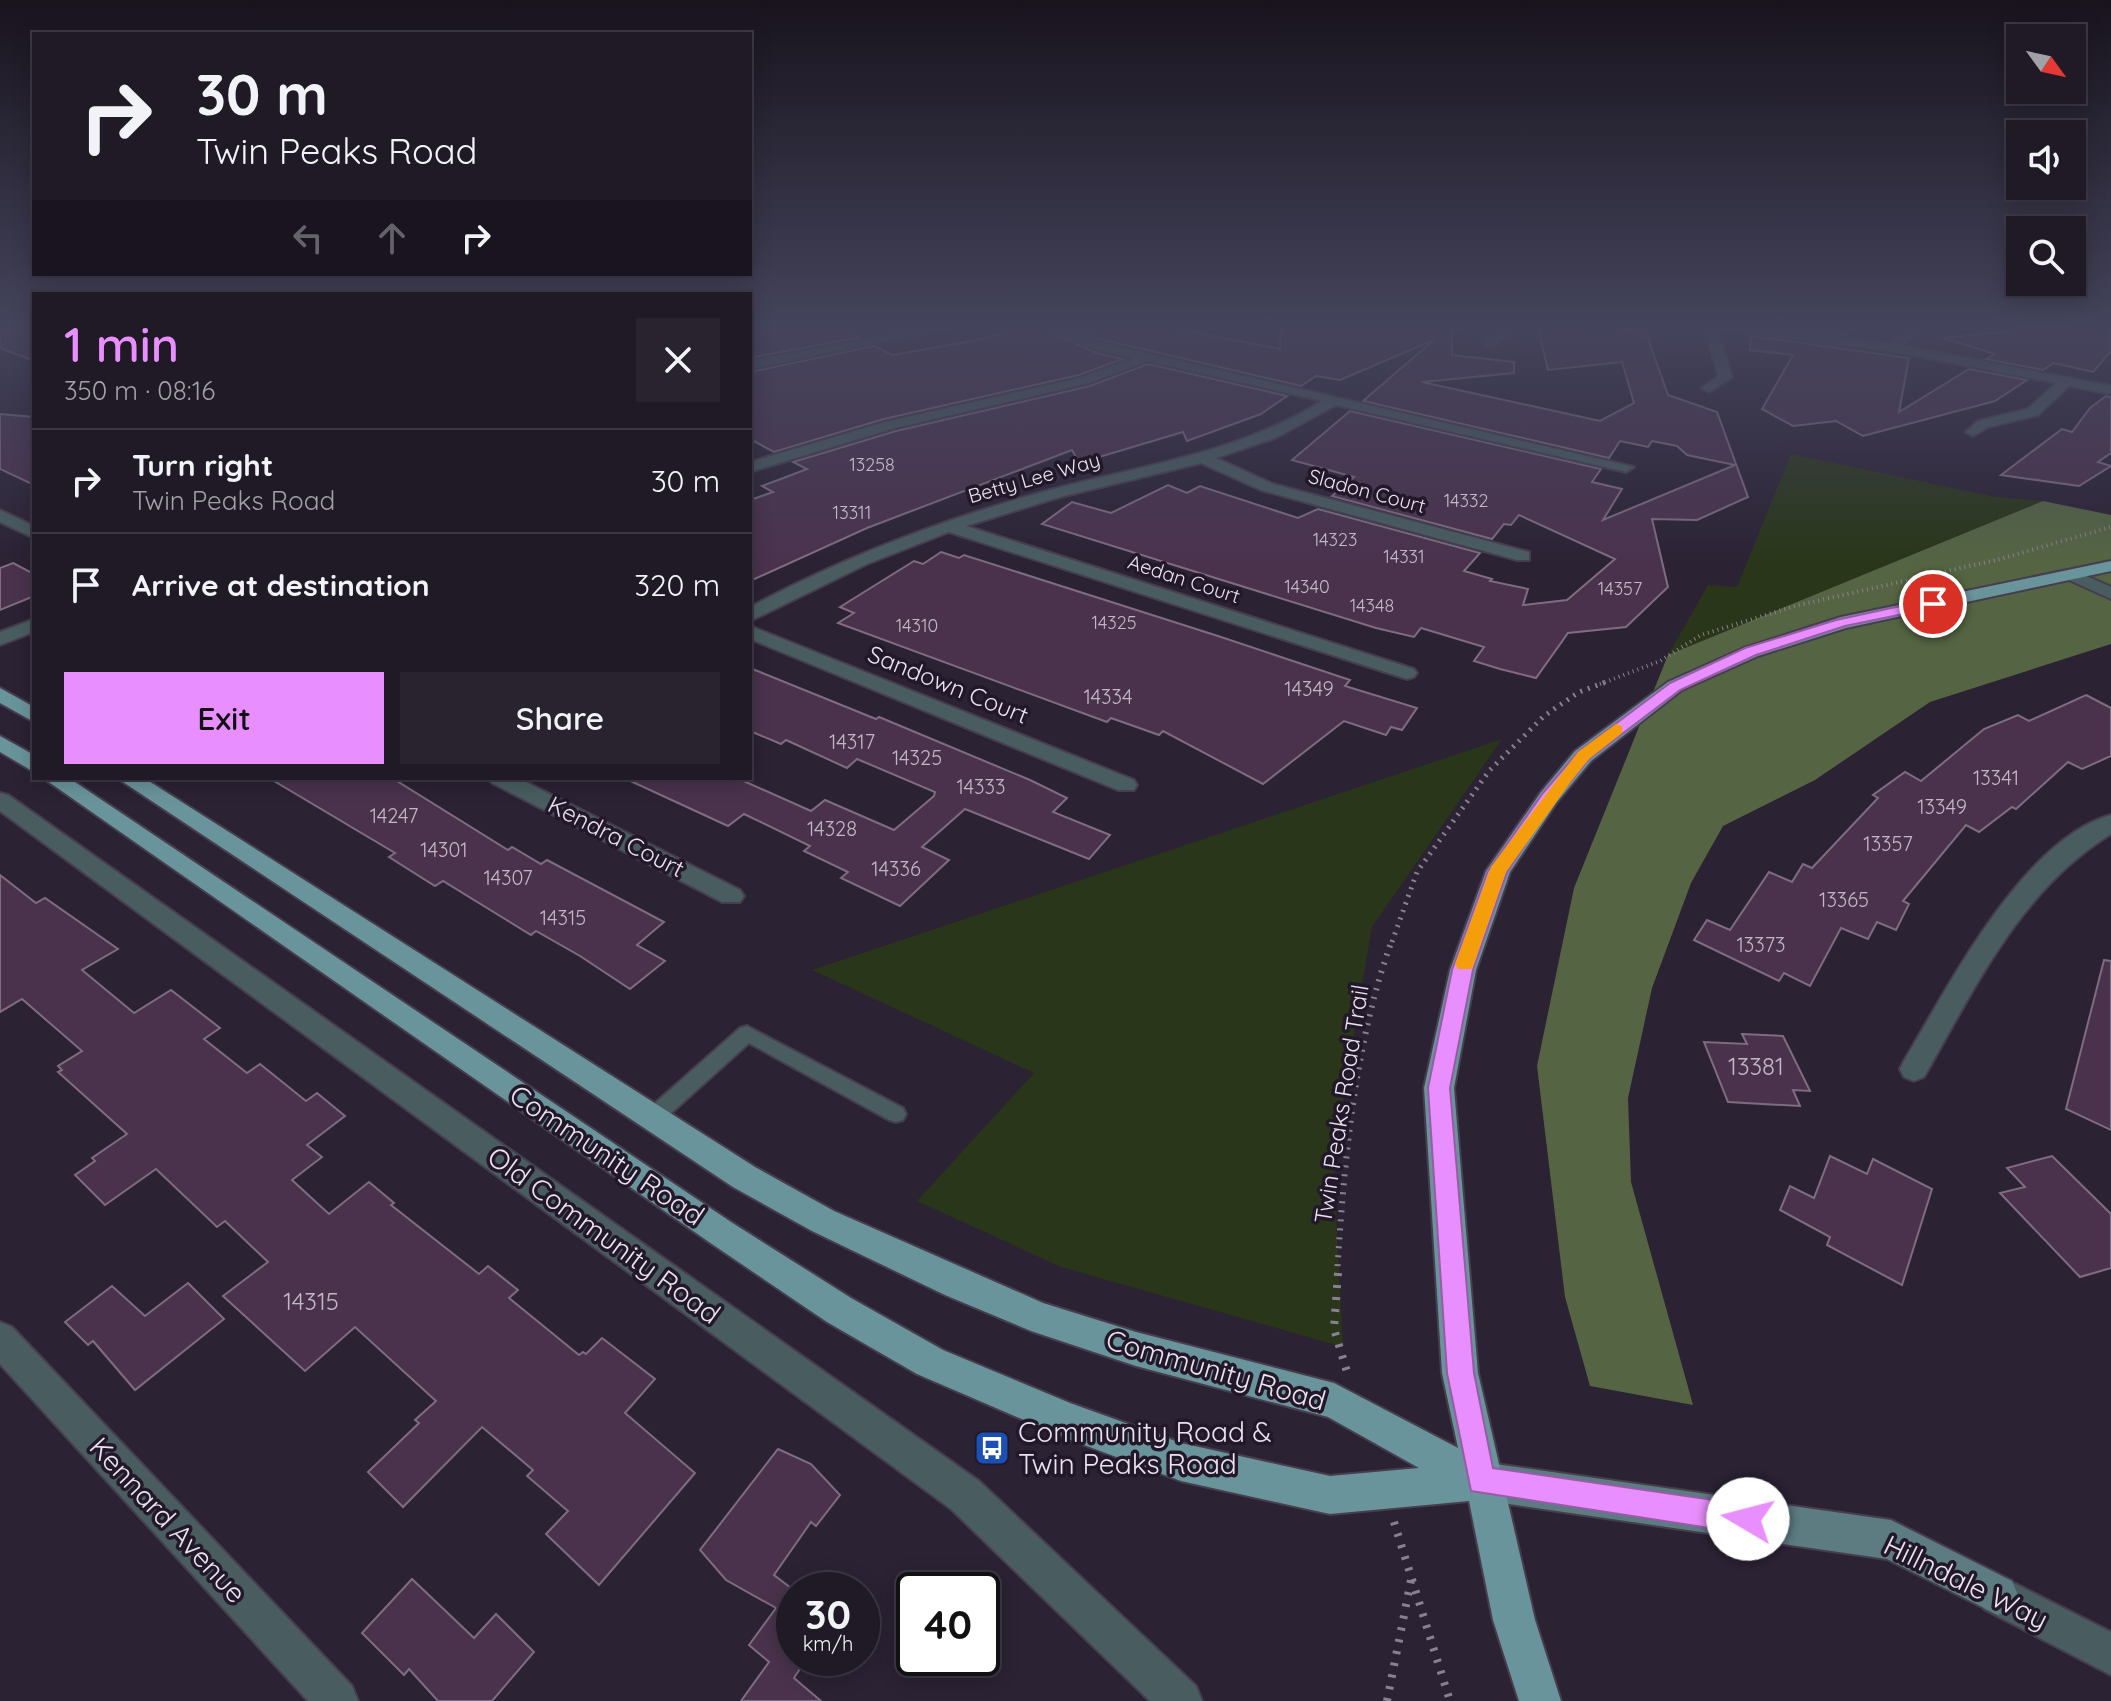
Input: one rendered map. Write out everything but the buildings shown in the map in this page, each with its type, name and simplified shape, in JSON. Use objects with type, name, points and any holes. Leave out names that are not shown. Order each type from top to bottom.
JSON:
[{"type":"main road","points":[[1540,1701],[1514,1620],[1481,1481],[1460,1373],[1439,1088],[1463,970],[1498,871],[1549,797],[1583,756],[1675,686],[1751,652],[1841,623],[2111,566]]},
{"type":"main road","points":[[0,694],[32,715]]},
{"type":"main road","points":[[0,742],[32,764]]},
{"type":"main road","name":"Community Road","points":[[57,780],[720,1232],[898,1345],[995,1392],[1181,1462],[1330,1495],[1481,1481]]},
{"type":"main road","name":"Community Road","points":[[131,780],[744,1177],[823,1221],[957,1284],[1043,1319],[1136,1349],[1334,1401],[1481,1481]]},
{"type":"street","points":[[752,466],[904,421],[984,404]]},
{"type":"street","name":"Betty Lee Way","points":[[752,614],[883,550],[947,526],[1055,493],[1203,458],[1277,431],[1325,404]]},
{"type":"street","points":[[1358,404],[1626,467]]},
{"type":"street","points":[[1973,432],[1983,424],[2033,412],[2041,404]]},
{"type":"street","name":"Sladon Court","points":[[1203,458],[1267,487],[1523,556]]},
{"type":"street","points":[[0,515],[32,532]]},
{"type":"street","name":"Aedan Court","points":[[947,526],[1407,673]]},
{"type":"street","points":[[2073,575],[2111,594]]},
{"type":"street","points":[[0,639],[32,626]]},
{"type":"street","name":"Sandown Court","points":[[752,633],[1126,785]]},
{"type":"street","name":"Kendra Court","points":[[504,780],[731,896]]},
{"type":"street","name":"Old Community Road","points":[[0,800],[965,1495],[1181,1701]]},
{"type":"street","points":[[1914,1069],[1999,928],[2050,868],[2093,832],[2111,823]]},
{"type":"street","name":"Kennard Avenue","points":[[0,1339],[337,1701]]},
{"type":"street","name":"Hillndale Way","points":[[1481,1481],[1891,1540],[2111,1654]]},
{"type":"lane","points":[[652,1118],[747,1033],[896,1114]]},
{"type":"path","name":"Twin Peaks Road Trail","points":[[1361,1417],[1334,1329],[1343,1187],[1374,991],[1417,872],[1489,771],[1544,716],[1579,692],[1660,661],[1701,635],[1795,606],[2000,559],[2111,527]]},
{"type":"path","points":[[1384,1490],[1450,1701]]},
{"type":"path","points":[[1387,1701],[1411,1577]]},
{"type":"green space","points":[[1791,454],[1996,497],[2043,501],[1668,655],[1708,585],[1737,587]]},
{"type":"green space","points":[[2043,501],[2111,515],[2111,644],[1930,702],[1815,780],[1723,826],[1691,883],[1652,988],[1628,1098],[1631,1182],[1693,1405],[1590,1386],[1565,1297],[1537,1066],[1574,888],[1668,655]]},
{"type":"green space","points":[[1502,739],[1372,927],[1333,1158],[1343,1347],[1061,1267],[917,1201],[1034,1073],[812,970]]},
{"type":"slow traffic","points":[[1465,964],[1498,871],[1566,776],[1583,756],[1616,729]]},
{"type":"place","name":"Community Road & Twin Peaks Road","points":[[992,1448]]},
{"type":"route","points":[[1748,1519],[1481,1481],[1460,1373],[1439,1088],[1445,1058],[1463,970],[1498,871],[1549,797],[1583,756],[1675,686],[1751,652],[1841,623],[1933,604]]}]
